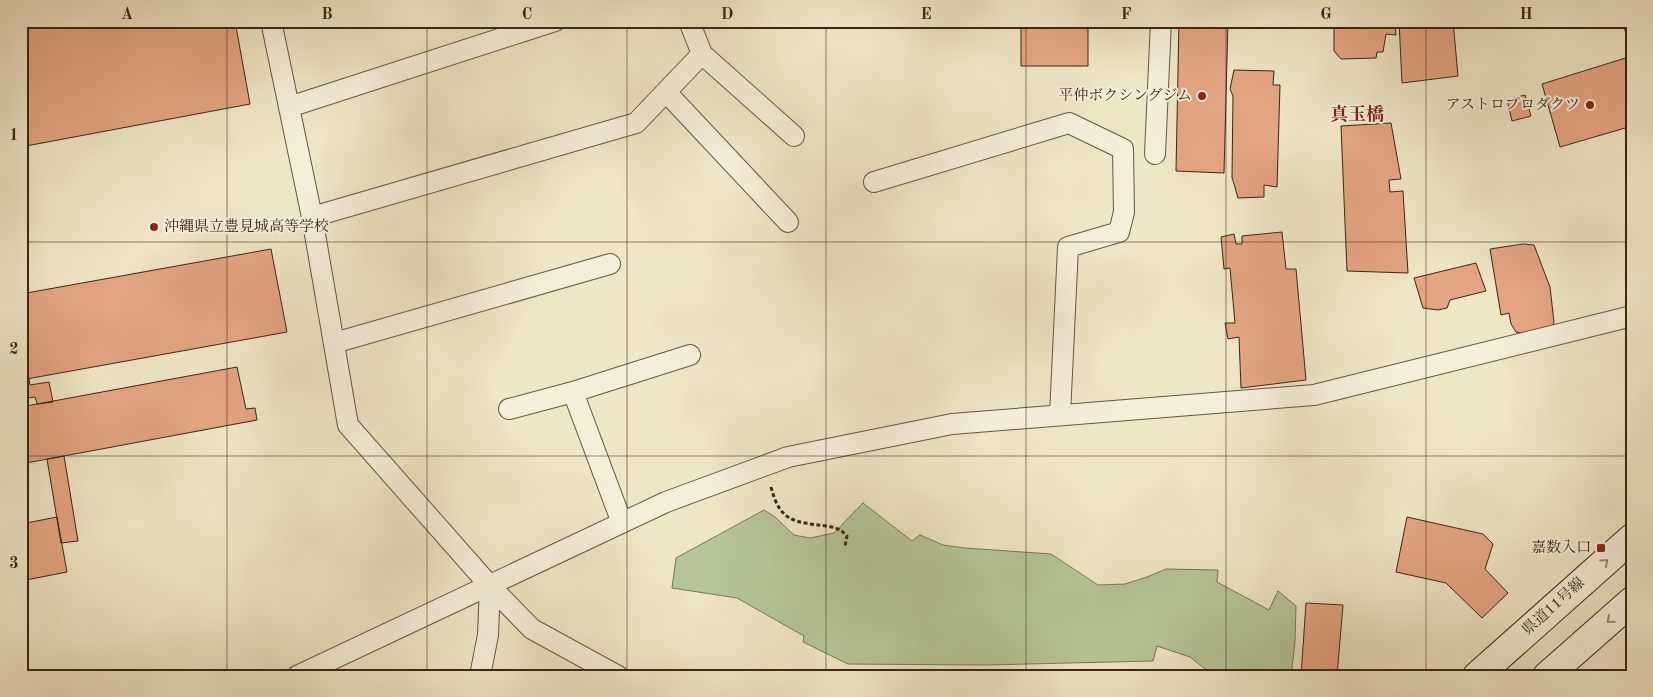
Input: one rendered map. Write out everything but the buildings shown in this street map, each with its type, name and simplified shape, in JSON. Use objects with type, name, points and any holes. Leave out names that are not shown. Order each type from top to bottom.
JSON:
[{"type":"main road","name":"県道11号線","points":[[1477,676],[1632,538]]},
{"type":"main road","points":[[1547,676],[1632,601]]},
{"type":"street","points":[[271,21],[312,217],[348,424],[490,586],[532,629],[618,676]]},
{"type":"street","points":[[289,107],[555,21]]},
{"type":"street","points":[[689,21],[702,54],[794,136]]},
{"type":"street","points":[[1155,154],[1161,21]]},
{"type":"street","points":[[312,217],[636,123],[702,54]]},
{"type":"street","points":[[666,92],[788,222]]},
{"type":"street","points":[[874,182],[1070,123],[1123,149],[1124,212],[1119,232],[1068,247],[1060,415]]},
{"type":"street","points":[[334,343],[610,264]]},
{"type":"street","points":[[296,676],[666,502],[788,457],[952,424],[1314,395],[1632,316]]},
{"type":"street","points":[[509,409],[573,392],[690,355]]},
{"type":"street","points":[[573,392],[622,523]]},
{"type":"street","points":[[480,676],[488,635],[490,586]]},
{"type":"path","points":[[765,465],[773,496],[782,512],[791,520],[834,527],[847,536],[845,546]]},
{"type":"green space","points":[[863,503],[912,541],[920,535],[943,545],[1051,554],[1098,585],[1125,584],[1166,569],[1218,570],[1217,582],[1269,610],[1278,591],[1296,606],[1295,642],[1291,676],[1223,676],[1204,668],[1190,657],[1157,646],[1153,661],[985,665],[848,664],[803,642],[804,636],[737,598],[672,588],[676,558],[764,510],[775,517],[794,535],[810,538],[834,533]]},
{"type":"place","name":"平仲ボクシングジム","points":[[1202,96]]},
{"type":"place","name":"アストロプロダクツ","points":[[1590,105]]},
{"type":"place","name":"沖縄県立豊見城高等学校","points":[[154,227]]},
{"type":"place","name":"嘉数入口","points":[[1601,548]]},
{"type":"district","name":"真玉橋","points":[[1357,115]]}]
